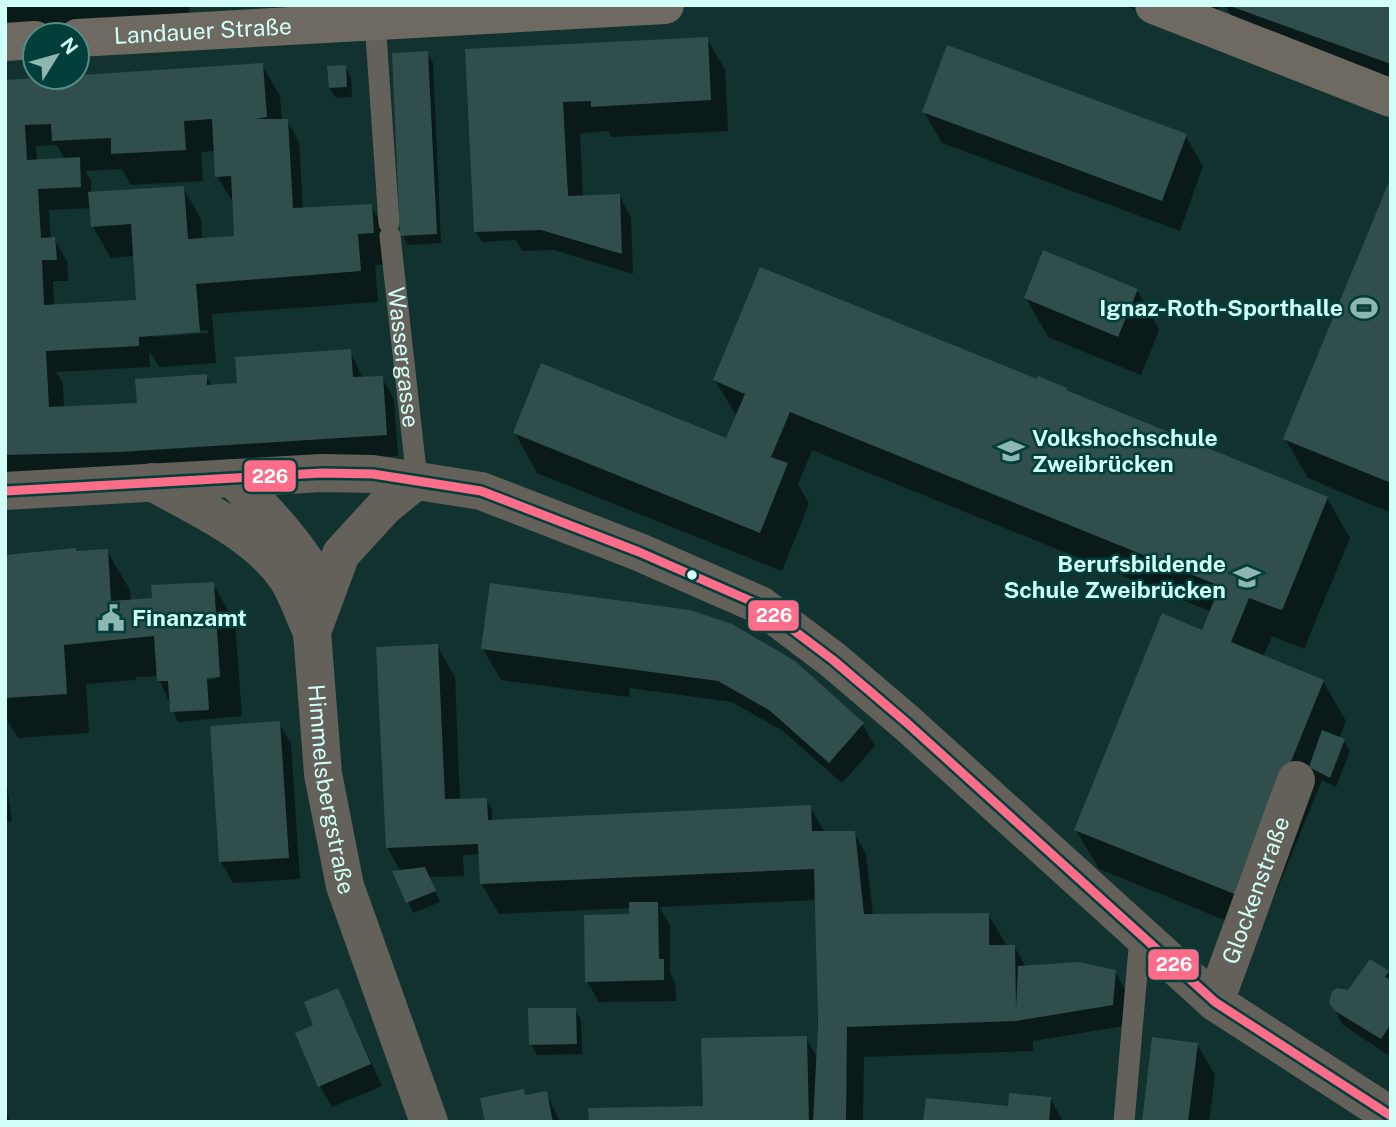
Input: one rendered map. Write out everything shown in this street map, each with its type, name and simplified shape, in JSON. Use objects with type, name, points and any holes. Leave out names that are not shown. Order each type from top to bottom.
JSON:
[{"type":"main road","name":"Landauer Straße","points":[[91,37],[384,16],[665,5]]},
{"type":"main road","points":[[1123,5],[1177,10],[1391,98]]},
{"type":"street","points":[[5,491],[322,473],[373,474],[417,480],[481,491],[540,512],[760,605],[833,660],[907,723],[1214,1002],[1391,1116]]},
{"type":"street","points":[[232,478],[277,522],[307,561],[324,593]]},
{"type":"street","name":"Himmelsbergstraße","points":[[417,480],[356,534],[341,554],[324,593],[312,632],[323,774],[345,886],[429,1122]]},
{"type":"street","points":[[152,482],[224,523],[267,554],[288,580],[312,632]]},
{"type":"street","name":"Glockenstraße","points":[[1214,1002],[1296,780]]},
{"type":"lane","name":"Wassergasse","points":[[384,16],[389,229],[417,480]]},
{"type":"lane","points":[[1124,1122],[1140,937]]},
{"type":"building","points":[[1391,5],[1391,64],[1230,6]]},
{"type":"building","points":[[708,37],[711,100],[591,107],[591,101],[563,102],[568,196],[620,194],[622,254],[541,230],[474,232],[465,49]]},
{"type":"building","points":[[947,45],[1187,134],[1162,201],[922,112]]},
{"type":"building","points":[[428,51],[437,234],[400,236],[392,53]]},
{"type":"building","points":[[263,63],[267,117],[256,119],[288,119],[293,208],[372,204],[374,233],[358,234],[361,271],[196,284],[200,332],[139,337],[139,346],[46,351],[49,407],[137,403],[135,379],[207,374],[207,385],[237,383],[235,357],[351,349],[353,377],[383,376],[387,435],[120,452],[5,455],[5,80],[21,79],[21,91],[91,91],[91,74]],"holes":[[[212,119],[215,177],[231,176],[234,236],[188,239],[184,186],[88,192],[91,227],[131,224],[136,300],[44,305],[42,260],[57,260],[55,237],[41,238],[38,189],[81,187],[80,157],[27,160],[25,125],[51,124],[52,141],[111,138],[111,154],[186,150],[184,121]]]},
{"type":"building","points":[[346,65],[347,87],[329,88],[327,66]]},
{"type":"building","name":"Ignaz-Roth-Sporthalle","points":[[1391,177],[1391,483],[1283,439]]},
{"type":"building","points":[[1043,250],[1138,289],[1118,337],[1024,298]]},
{"type":"building","name":"Berufsbildende Schule Zweibrücken","points":[[760,267],[1037,379],[1038,376],[1067,388],[1066,390],[1328,497],[1283,608],[1281,610],[1249,598],[1231,642],[1324,680],[1237,895],[1074,830],[1162,613],[1202,630],[1220,586],[790,412],[771,457],[788,463],[760,533],[513,433],[541,363],[726,438],[745,394],[713,380]]},
{"type":"building","name":"Finanzamt","points":[[76,548],[76,551],[108,549],[111,601],[152,598],[151,585],[214,582],[220,677],[207,678],[209,710],[170,712],[168,681],[157,681],[154,636],[64,645],[67,694],[5,698],[5,555]]},
{"type":"building","points":[[490,583],[690,610],[732,624],[795,661],[864,723],[829,763],[769,710],[718,681],[481,649]]},
{"type":"building","points":[[438,644],[445,799],[487,798],[488,820],[811,805],[812,831],[855,831],[864,914],[989,913],[989,945],[1015,945],[1016,1009],[1018,966],[1080,962],[1116,970],[1113,1005],[1016,1021],[847,1027],[846,1122],[813,1122],[818,1025],[814,869],[480,884],[478,844],[386,848],[376,647]]},
{"type":"building","points":[[280,721],[289,858],[219,862],[210,726]]},
{"type":"building","points":[[1322,730],[1345,739],[1330,778],[1309,767]]},
{"type":"building","points":[[425,867],[436,891],[406,903],[392,871]]},
{"type":"building","points":[[629,902],[658,902],[659,959],[664,959],[664,980],[585,982],[584,915],[629,914]]},
{"type":"building","points":[[1370,959],[1389,971],[1385,977],[1391,980],[1391,1024],[1381,1039],[1335,1011],[1329,1003],[1332,991],[1338,988],[1348,990]]},
{"type":"building","points":[[338,988],[371,1064],[318,1087],[295,1033],[313,1025],[304,1002]]},
{"type":"building","points":[[528,1008],[576,1008],[577,1044],[529,1045]]},
{"type":"building","points":[[807,1036],[809,1122],[589,1122],[588,1108],[703,1106],[701,1038]]},
{"type":"building","points":[[1152,1037],[1198,1043],[1188,1122],[1142,1122]]},
{"type":"building","points":[[524,1089],[525,1095],[547,1091],[553,1122],[485,1122],[480,1098]]},
{"type":"building","points":[[1009,1093],[1051,1097],[1049,1122],[923,1122],[926,1098],[1008,1106]]},
{"type":"transit line","name":"226","points":[[5,491],[322,473],[373,474],[481,491],[639,552],[760,605],[833,660],[907,723],[1215,1002],[1391,1116]]},
{"type":"place","name":"Ignaz-Roth-Sporthalle","points":[[1364,308]]},
{"type":"place","name":"Volkshochschule Zweibrücken","points":[[1011,451]]},
{"type":"place","name":"Berufsbildende Schule Zweibrücken","points":[[1247,577]]},
{"type":"place","name":"Finanzamt","points":[[111,618]]}]
